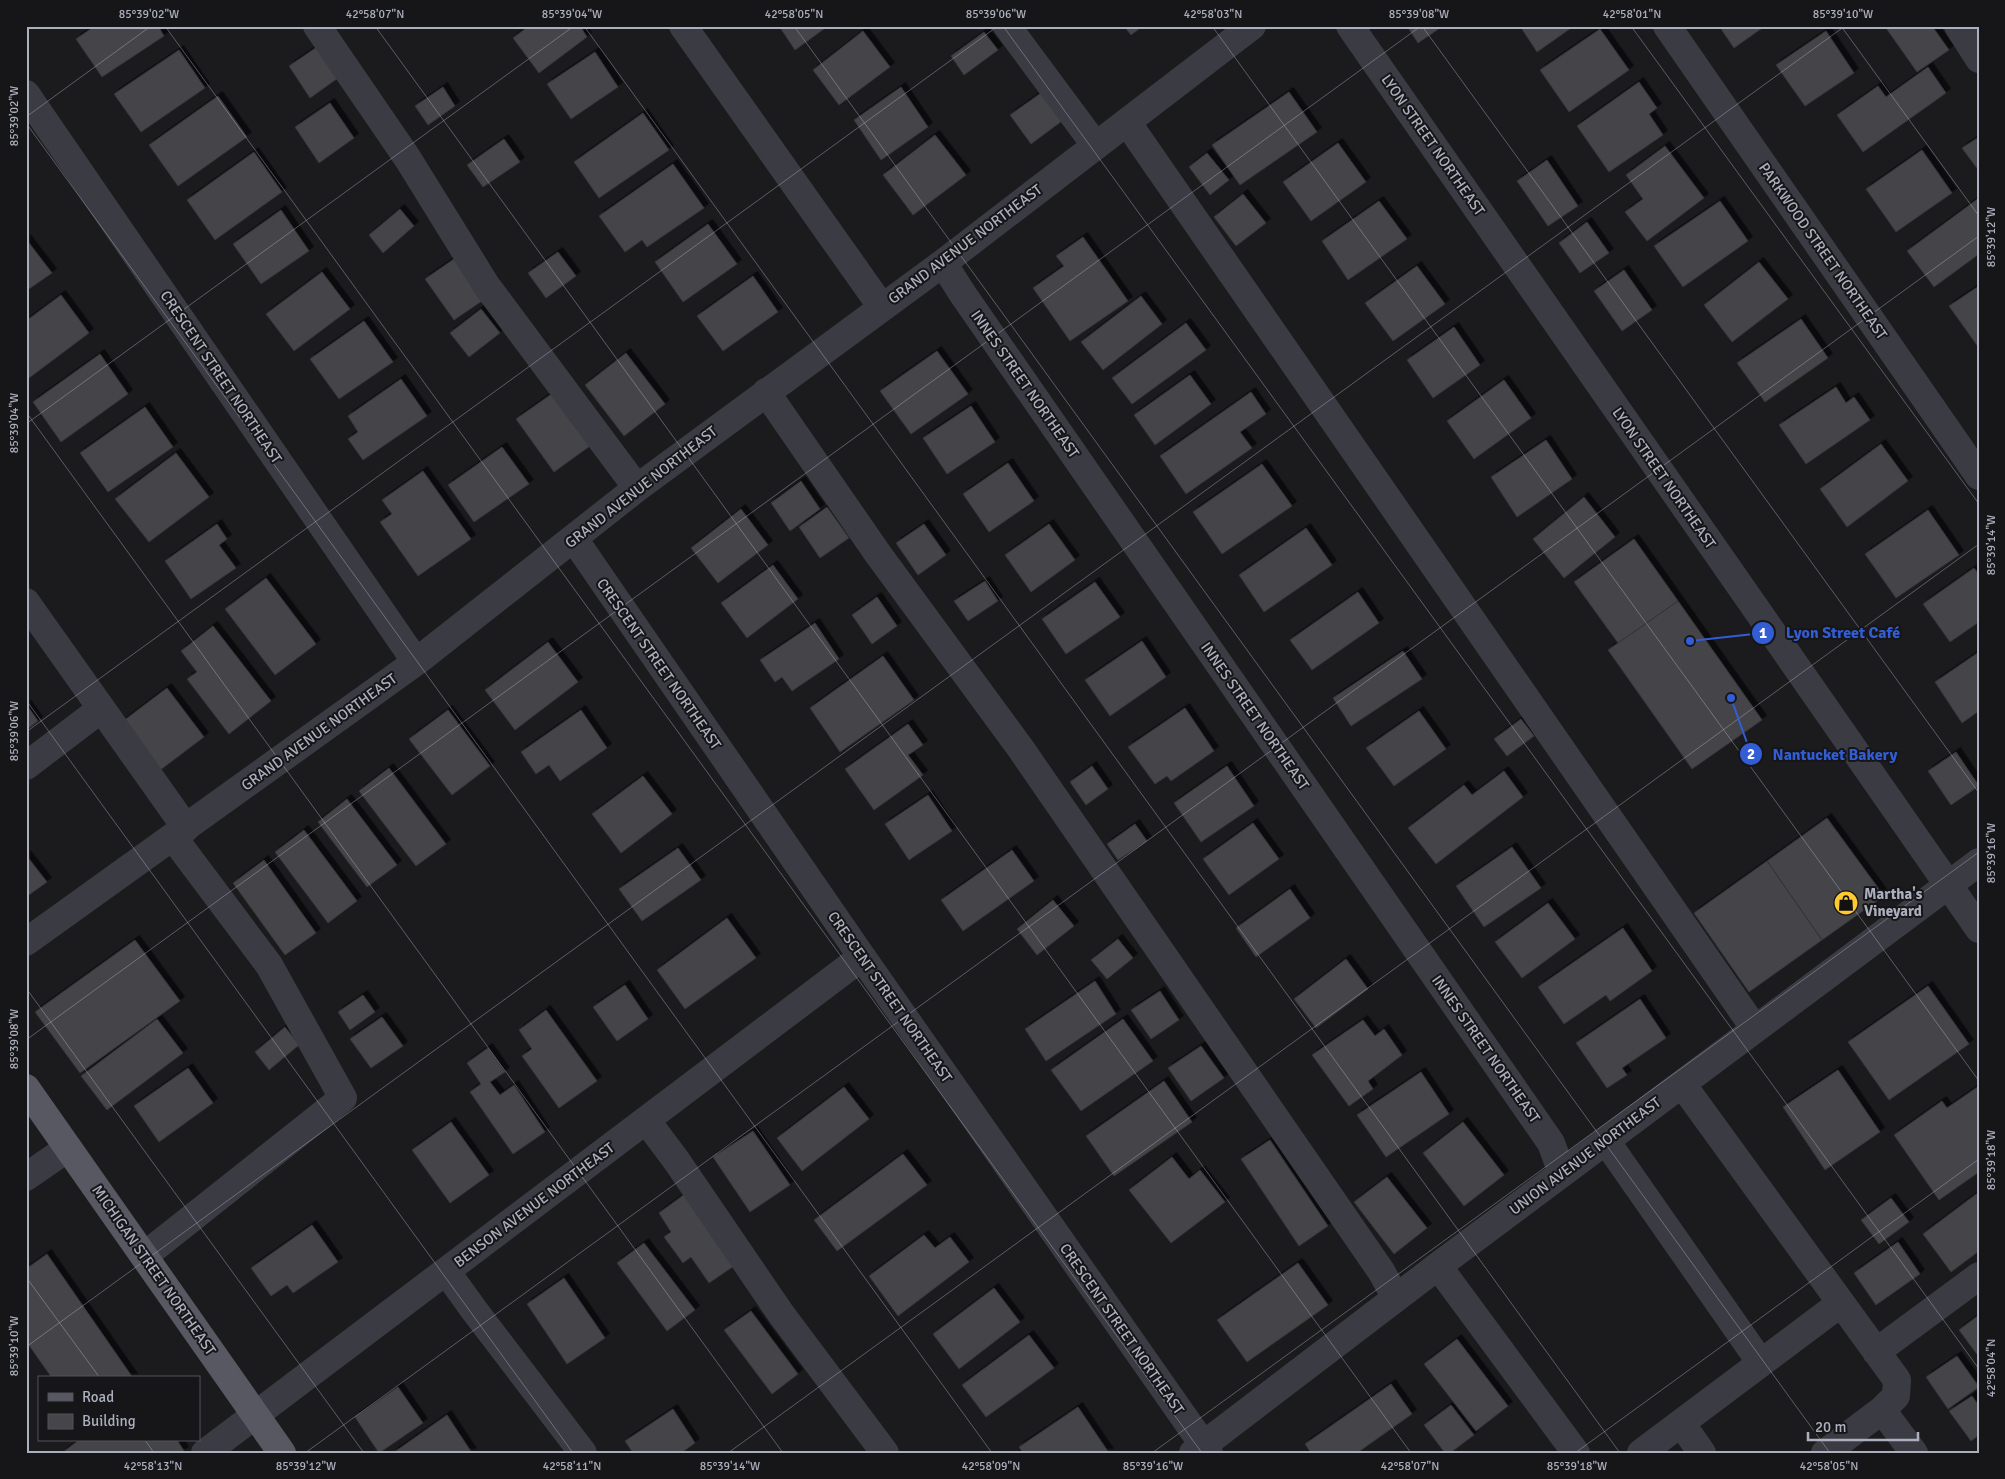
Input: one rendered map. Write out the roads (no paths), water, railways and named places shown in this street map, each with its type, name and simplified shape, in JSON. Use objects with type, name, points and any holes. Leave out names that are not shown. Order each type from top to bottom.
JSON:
[{"type":"main road","name":"MICHIGAN STREET NORTHEAST","points":[[26,1088],[282,1453]]},
{"type":"street","points":[[316,26],[408,159],[486,284],[637,488]]},
{"type":"street","points":[[683,26],[881,306]]},
{"type":"street","points":[[1008,26],[1096,146]]},
{"type":"street","name":"GRAND AVENUE NORTHEAST","points":[[26,942],[416,662],[637,488],[881,306],[943,263],[1252,26]]},
{"type":"street","name":"LYON STREET NORTHEAST","points":[[1350,26],[1979,929]]},
{"type":"street","name":"PARKWOOD STREET NORTHEAST","points":[[1667,26],[1979,476]]},
{"type":"street","points":[[1958,26],[1979,59]]},
{"type":"street","name":"CRESCENT STREET NORTHEAST","points":[[26,94],[416,662]]},
{"type":"street","points":[[1127,122],[1755,1030]]},
{"type":"street","name":"INNES STREET NORTHEAST","points":[[943,263],[1551,1142],[1562,1173]]},
{"type":"street","points":[[766,392],[878,554],[1021,749],[1376,1263],[1396,1298]]},
{"type":"street","name":"CRESCENT STREET NORTHEAST","points":[[574,539],[1202,1450]]},
{"type":"street","points":[[26,602],[101,709],[179,832],[269,965],[344,1098],[144,1256]]},
{"type":"street","points":[[26,766],[101,709]]},
{"type":"street","name":"UNION AVENUE NORTHEAST","points":[[1202,1450],[1438,1266],[1979,862]]},
{"type":"street","name":"BENSON AVENUE NORTHEAST","points":[[205,1453],[862,957]]},
{"type":"street","points":[[1682,1084],[1897,1380],[1896,1396],[1882,1410],[1825,1453]]},
{"type":"street","points":[[646,1120],[676,1160],[786,1321],[885,1453]]},
{"type":"street","points":[[1606,1141],[1761,1363]]},
{"type":"street","points":[[26,1177],[68,1148]]},
{"type":"street","points":[[1438,1266],[1576,1453]]},
{"type":"street","points":[[446,1271],[583,1453]]},
{"type":"street","points":[[1876,1352],[1979,1276]]},
{"type":"street","points":[[1641,1453],[1841,1303]]},
{"type":"street","points":[[1882,1410],[1914,1453]]},
{"type":"street","points":[[1681,1423],[1702,1453]]},
{"type":"place","name":"Lyon Street Café","points":[[1690,641]]},
{"type":"place","name":"Nantucket Bakery","points":[[1731,698]]},
{"type":"place","name":"Martha's Vineyard","points":[[1846,903]]}]
